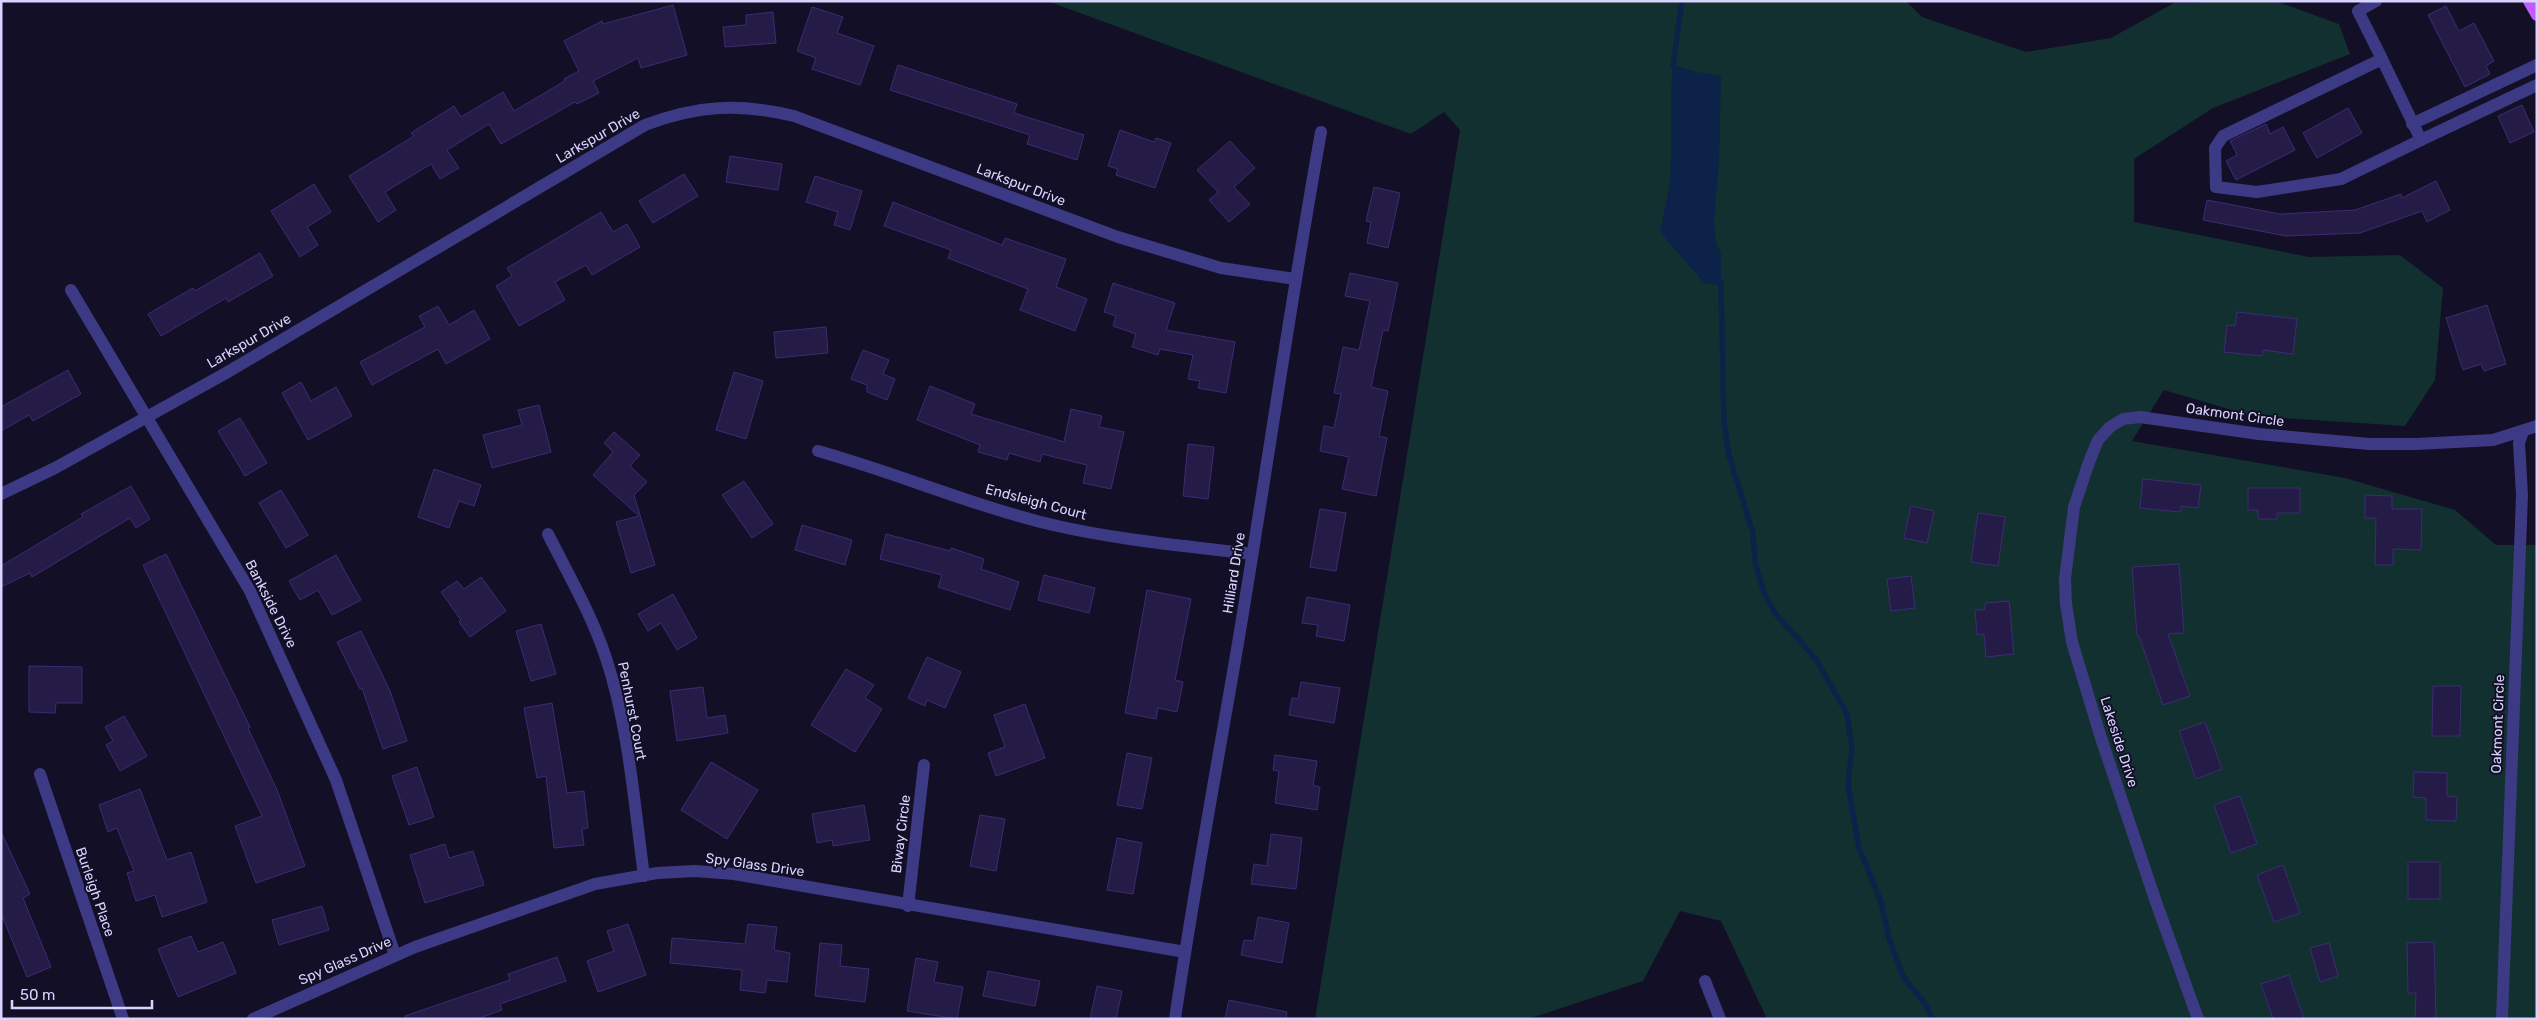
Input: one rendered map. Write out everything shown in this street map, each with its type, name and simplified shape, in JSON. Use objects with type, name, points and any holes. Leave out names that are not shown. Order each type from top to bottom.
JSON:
[{"type":"main road","points":[[2529,1],[2537,15]]},
{"type":"street","points":[[2376,1],[2358,11],[2421,140]]},
{"type":"street","points":[[2382,59],[2223,136],[2215,148],[2216,186],[2257,192],[2341,179],[2537,85]]},
{"type":"street","points":[[2412,124],[2537,65]]},
{"type":"street","name":"Larkspur Drive","points":[[1,494],[55,468],[145,416],[235,368],[644,125],[668,116],[710,108],[744,107],[794,116],[1118,237],[1221,268],[1295,279]]},
{"type":"street","name":"Hilliard Drive","points":[[1175,1019],[1252,554],[1295,279],[1321,132]]},
{"type":"street","name":"Bankside Drive","points":[[71,290],[250,591],[336,780],[395,955]]},
{"type":"street","name":"Oakmont Circle","points":[[2087,467],[2098,440],[2110,426],[2123,419],[2140,417],[2319,441],[2369,444],[2493,440],[2537,426]]},
{"type":"street","name":"Oakmont Circle","points":[[2502,1019],[2522,495],[2519,443],[2523,431]]},
{"type":"street","name":"Endsleigh Court","points":[[818,451],[867,465],[995,509],[1052,525],[1123,538],[1252,554]]},
{"type":"street","name":"Lakeside Drive","points":[[2087,467],[2074,507],[2065,579],[2072,642],[2156,902],[2198,1019]]},
{"type":"street","name":"Penhurst Court","points":[[548,534],[595,629],[610,673],[622,723],[644,876]]},
{"type":"street","name":"Biway Circle","points":[[908,906],[924,765]]},
{"type":"street","name":"Burleigh Place","points":[[40,774],[122,1019]]},
{"type":"street","name":"Spy Glass Drive","points":[[253,1019],[395,955],[595,884],[644,876],[695,871],[734,874],[908,906],[1185,952]]},
{"type":"street","points":[[1705,981],[1720,1019]]},
{"type":"green space","points":[[1047,1],[1906,1],[1922,17],[2026,52],[2111,38],[2174,3],[2276,1],[2339,24],[2350,54],[2213,108],[2134,159],[2134,222],[2309,257],[2400,255],[2443,288],[2435,380],[2405,426],[2252,416],[2164,390],[2132,441],[2345,478],[2455,510],[2496,545],[2537,545],[2537,1019],[1767,1019],[1721,921],[1680,911],[1643,981],[1528,1019],[1315,1019],[1460,130],[1444,112],[1411,134]]},
{"type":"water","points":[[1673,65],[1696,72],[1721,76],[1719,162],[1714,222],[1716,242],[1721,254],[1721,283],[1718,285],[1704,283],[1660,232],[1670,178]]},
{"type":"building","points":[[673,5],[687,55],[641,68],[638,58],[593,81],[599,93],[577,104],[575,102],[501,144],[489,124],[447,150],[459,168],[440,179],[431,164],[385,192],[396,210],[378,222],[349,176],[414,136],[411,133],[454,106],[461,117],[503,92],[514,111],[579,71],[564,41],[602,21],[603,24]]},
{"type":"building","points":[[2446,6],[2459,31],[2474,23],[2494,61],[2486,66],[2490,74],[2465,87],[2428,15]]},
{"type":"building","points":[[812,7],[843,17],[837,33],[874,46],[860,85],[812,69],[816,58],[797,51]]},
{"type":"building","points":[[773,12],[776,43],[725,47],[723,27],[746,25],[746,15]]},
{"type":"building","points":[[898,65],[1017,104],[1014,113],[1084,135],[1077,160],[1027,144],[1030,135],[890,90]]},
{"type":"building","points":[[2522,105],[2534,132],[2510,143],[2498,116]]},
{"type":"building","points":[[2348,108],[2362,133],[2317,158],[2303,133]]},
{"type":"building","points":[[2266,124],[2270,134],[2283,127],[2295,150],[2236,180],[2226,161],[2237,155],[2230,141]]},
{"type":"building","points":[[1120,130],[1154,142],[1156,138],[1171,143],[1155,188],[1116,175],[1118,169],[1108,166]]},
{"type":"building","points":[[1230,141],[1255,168],[1234,187],[1250,204],[1229,222],[1209,200],[1218,192],[1197,170]]},
{"type":"building","points":[[730,156],[782,164],[778,190],[726,182]]},
{"type":"building","points":[[684,174],[698,196],[653,223],[639,201]]},
{"type":"building","points":[[815,176],[862,191],[850,230],[834,225],[838,212],[806,202]]},
{"type":"building","points":[[2436,181],[2450,210],[2427,222],[2422,211],[2360,233],[2286,236],[2203,220],[2207,200],[2280,214],[2355,210],[2401,194],[2402,198]]},
{"type":"building","points":[[314,184],[331,212],[307,227],[318,245],[300,257],[271,211]]},
{"type":"building","points":[[1374,187],[1400,193],[1388,248],[1367,243],[1371,222],[1366,221]]},
{"type":"building","points":[[893,202],[1002,245],[1005,238],[1066,259],[1056,287],[1087,299],[1075,331],[1020,310],[1028,289],[948,258],[951,250],[884,226]]},
{"type":"building","points":[[601,212],[613,232],[627,224],[640,247],[592,275],[586,265],[555,282],[565,300],[519,326],[496,286],[512,276],[507,268]]},
{"type":"building","points":[[260,253],[273,276],[228,302],[226,298],[161,336],[148,314],[193,288],[195,291]]},
{"type":"building","points":[[1350,273],[1398,283],[1388,331],[1383,330],[1371,387],[1388,391],[1379,436],[1387,438],[1376,496],[1342,489],[1349,457],[1320,451],[1324,426],[1334,428],[1341,394],[1334,393],[1343,347],[1359,350],[1370,301],[1345,296]]},
{"type":"building","points":[[1113,283],[1175,303],[1166,330],[1235,342],[1226,393],[1198,388],[1200,381],[1188,379],[1193,355],[1160,349],[1158,355],[1132,347],[1136,334],[1113,326],[1116,316],[1104,312]]},
{"type":"building","points":[[2487,305],[2506,364],[2484,371],[2481,364],[2463,370],[2446,318]]},
{"type":"building","points":[[438,306],[449,325],[474,310],[490,339],[446,364],[438,349],[372,385],[360,362],[425,327],[419,316]]},
{"type":"building","points":[[2237,312],[2297,319],[2293,354],[2263,350],[2262,356],[2224,352],[2227,325],[2235,326]]},
{"type":"building","points":[[826,327],[828,353],[776,358],[774,332]]},
{"type":"building","points":[[863,350],[889,360],[883,374],[895,379],[887,400],[867,392],[867,385],[851,379]]},
{"type":"building","points":[[68,370],[81,394],[33,421],[29,415],[1,431],[1,407]]},
{"type":"building","points":[[734,372],[763,381],[746,439],[716,430]]},
{"type":"building","points":[[301,382],[311,401],[336,387],[352,416],[308,440],[282,393]]},
{"type":"building","points":[[930,386],[975,404],[971,414],[1064,442],[1071,409],[1102,416],[1099,427],[1124,432],[1111,489],[1083,483],[1087,465],[1042,454],[1040,462],[1009,453],[1007,460],[978,452],[980,445],[917,420]]},
{"type":"building","points":[[539,405],[551,452],[492,468],[483,435],[522,425],[518,410]]},
{"type":"building","points":[[240,418],[267,463],[245,476],[218,431]]},
{"type":"building","points":[[614,432],[640,455],[630,466],[647,482],[634,495],[655,565],[631,573],[616,522],[639,516],[593,475],[613,452],[604,443]]},
{"type":"building","points":[[1188,444],[1214,447],[1208,499],[1183,496]]},
{"type":"building","points":[[434,469],[481,485],[474,506],[459,501],[449,528],[418,517]]},
{"type":"building","points":[[2143,479],[2201,485],[2198,508],[2181,506],[2180,512],[2140,508]]},
{"type":"building","points":[[744,481],[773,524],[752,538],[722,495]]},
{"type":"building","points":[[131,486],[150,519],[136,528],[130,518],[32,577],[30,573],[1,587],[1,566],[83,517],[81,514]]},
{"type":"building","points":[[2248,488],[2300,488],[2300,513],[2277,513],[2277,519],[2258,519],[2258,510],[2248,510]]},
{"type":"building","points":[[281,490],[308,535],[286,548],[259,503]]},
{"type":"building","points":[[2365,495],[2392,496],[2392,509],[2422,509],[2421,550],[2393,549],[2393,565],[2375,565],[2376,518],[2365,518]]},
{"type":"building","points":[[1911,506],[1934,511],[1927,543],[1904,538]]},
{"type":"building","points":[[1320,509],[1346,513],[1336,571],[1310,567]]},
{"type":"building","points":[[1978,513],[2005,517],[1998,566],[1971,562]]},
{"type":"building","points":[[802,525],[852,540],[845,565],[795,550]]},
{"type":"building","points":[[886,534],[950,551],[951,548],[984,559],[981,569],[1019,582],[1010,610],[938,587],[942,575],[880,559]]},
{"type":"building","points":[[166,554],[250,727],[248,728],[277,790],[305,866],[256,883],[235,826],[262,816],[143,565]]},
{"type":"building","points":[[336,555],[361,600],[332,615],[318,590],[300,600],[289,581]]},
{"type":"building","points":[[2179,564],[2184,633],[2168,634],[2190,696],[2163,705],[2139,636],[2137,636],[2132,567]]},
{"type":"building","points":[[1044,575],[1095,588],[1089,613],[1038,600]]},
{"type":"building","points":[[1911,576],[1915,608],[1891,611],[1887,579]]},
{"type":"building","points":[[481,577],[506,611],[470,637],[459,622],[461,620],[441,592],[457,581],[464,589]]},
{"type":"building","points":[[1147,590],[1191,599],[1175,680],[1183,682],[1177,712],[1158,708],[1156,719],[1125,713]]},
{"type":"building","points":[[673,594],[697,638],[677,650],[661,623],[648,631],[638,614]]},
{"type":"building","points":[[1307,597],[1350,605],[1344,641],[1316,636],[1318,625],[1302,623]]},
{"type":"building","points":[[2009,601],[2014,654],[1986,657],[1984,634],[1977,635],[1975,610],[1984,610],[1986,603]]},
{"type":"building","points":[[541,624],[556,674],[531,681],[516,631]]},
{"type":"building","points":[[361,631],[390,691],[407,741],[383,749],[362,688],[360,689],[337,642]]},
{"type":"building","points":[[927,657],[961,672],[945,708],[927,700],[925,706],[908,698]]},
{"type":"building","points":[[29,666],[82,667],[82,703],[56,703],[55,713],[29,712]]},
{"type":"building","points":[[846,669],[874,685],[865,698],[882,709],[855,752],[811,725]]},
{"type":"building","points":[[1301,682],[1340,688],[1334,723],[1289,715],[1292,698],[1298,699]]},
{"type":"building","points":[[2433,686],[2461,686],[2460,736],[2432,736]]},
{"type":"building","points":[[703,687],[707,718],[725,715],[728,733],[677,741],[670,691]]},
{"type":"building","points":[[552,703],[567,793],[584,791],[588,828],[582,829],[584,845],[554,848],[546,776],[537,778],[524,708]]},
{"type":"building","points":[[1025,704],[1045,758],[996,776],[988,753],[1005,747],[994,715]]},
{"type":"building","points":[[124,716],[147,756],[120,771],[106,745],[113,741],[105,727]]},
{"type":"building","points":[[2205,722],[2222,769],[2196,779],[2179,731]]},
{"type":"building","points":[[1127,753],[1152,758],[1142,809],[1117,805]]},
{"type":"building","points":[[1275,755],[1317,761],[1313,785],[1320,787],[1317,810],[1275,803],[1279,771],[1273,770]]},
{"type":"building","points":[[711,762],[758,790],[727,839],[681,810]]},
{"type":"building","points":[[417,767],[434,817],[409,825],[392,776]]},
{"type":"building","points":[[2414,772],[2447,773],[2447,796],[2457,797],[2456,821],[2426,820],[2426,798],[2413,797]]},
{"type":"building","points":[[140,789],[167,860],[191,852],[207,902],[162,917],[155,895],[136,901],[127,873],[134,871],[117,828],[108,832],[99,805]]},
{"type":"building","points":[[2240,796],[2257,844],[2231,853],[2214,805]]},
{"type":"building","points":[[864,805],[870,840],[833,846],[832,840],[817,843],[812,814]]},
{"type":"building","points":[[980,815],[1005,819],[996,871],[970,866]]},
{"type":"building","points":[[1,832],[30,894],[23,898],[51,967],[27,977],[1,913]]},
{"type":"building","points":[[1271,834],[1302,838],[1296,889],[1251,884],[1254,864],[1267,866]]},
{"type":"building","points":[[1117,838],[1142,843],[1133,894],[1107,890]]},
{"type":"building","points":[[445,844],[449,858],[473,851],[484,885],[425,903],[410,855]]},
{"type":"building","points":[[2408,862],[2440,862],[2440,899],[2408,899]]},
{"type":"building","points":[[2283,865],[2300,913],[2274,922],[2257,875]]},
{"type":"building","points":[[322,906],[329,930],[279,945],[272,920]]},
{"type":"building","points":[[1258,917],[1289,923],[1282,963],[1241,955],[1244,940],[1254,941]]},
{"type":"building","points":[[628,924],[646,975],[598,992],[587,961],[614,951],[607,931]]},
{"type":"building","points":[[748,924],[777,927],[774,950],[790,953],[787,982],[767,980],[765,993],[740,990],[742,970],[670,963],[672,938],[745,944]]},
{"type":"building","points":[[191,936],[198,952],[223,942],[236,973],[178,997],[158,949]]},
{"type":"building","points":[[2434,942],[2436,1019],[2415,1019],[2416,993],[2408,993],[2407,943]]},
{"type":"building","points":[[820,943],[842,945],[840,966],[869,969],[865,1002],[815,996]]},
{"type":"building","points":[[2329,943],[2338,976],[2320,982],[2310,948]]},
{"type":"building","points":[[557,957],[566,981],[500,1004],[502,1010],[477,1019],[405,1019],[405,1016],[510,980],[508,974]]},
{"type":"building","points":[[916,958],[938,962],[934,982],[963,987],[957,1019],[907,1011]]},
{"type":"building","points":[[988,971],[1040,981],[1035,1006],[983,996]]},
{"type":"building","points":[[2289,975],[2304,1019],[2273,1019],[2261,984]]},
{"type":"building","points":[[1097,986],[1122,991],[1116,1019],[1090,1019]]},
{"type":"building","points":[[1229,1000],[1287,1012],[1286,1019],[1225,1019]]},
{"type":"waterway","points":[[1676,70],[1673,65],[1682,1]]},
{"type":"waterway","points":[[1716,279],[1721,283],[1724,423],[1729,455],[1753,533],[1755,562],[1764,593],[1775,613],[1816,659],[1847,714],[1852,749],[1848,785],[1859,848],[1881,902],[1889,938],[1903,976],[1927,1006],[1932,1019]]}]
